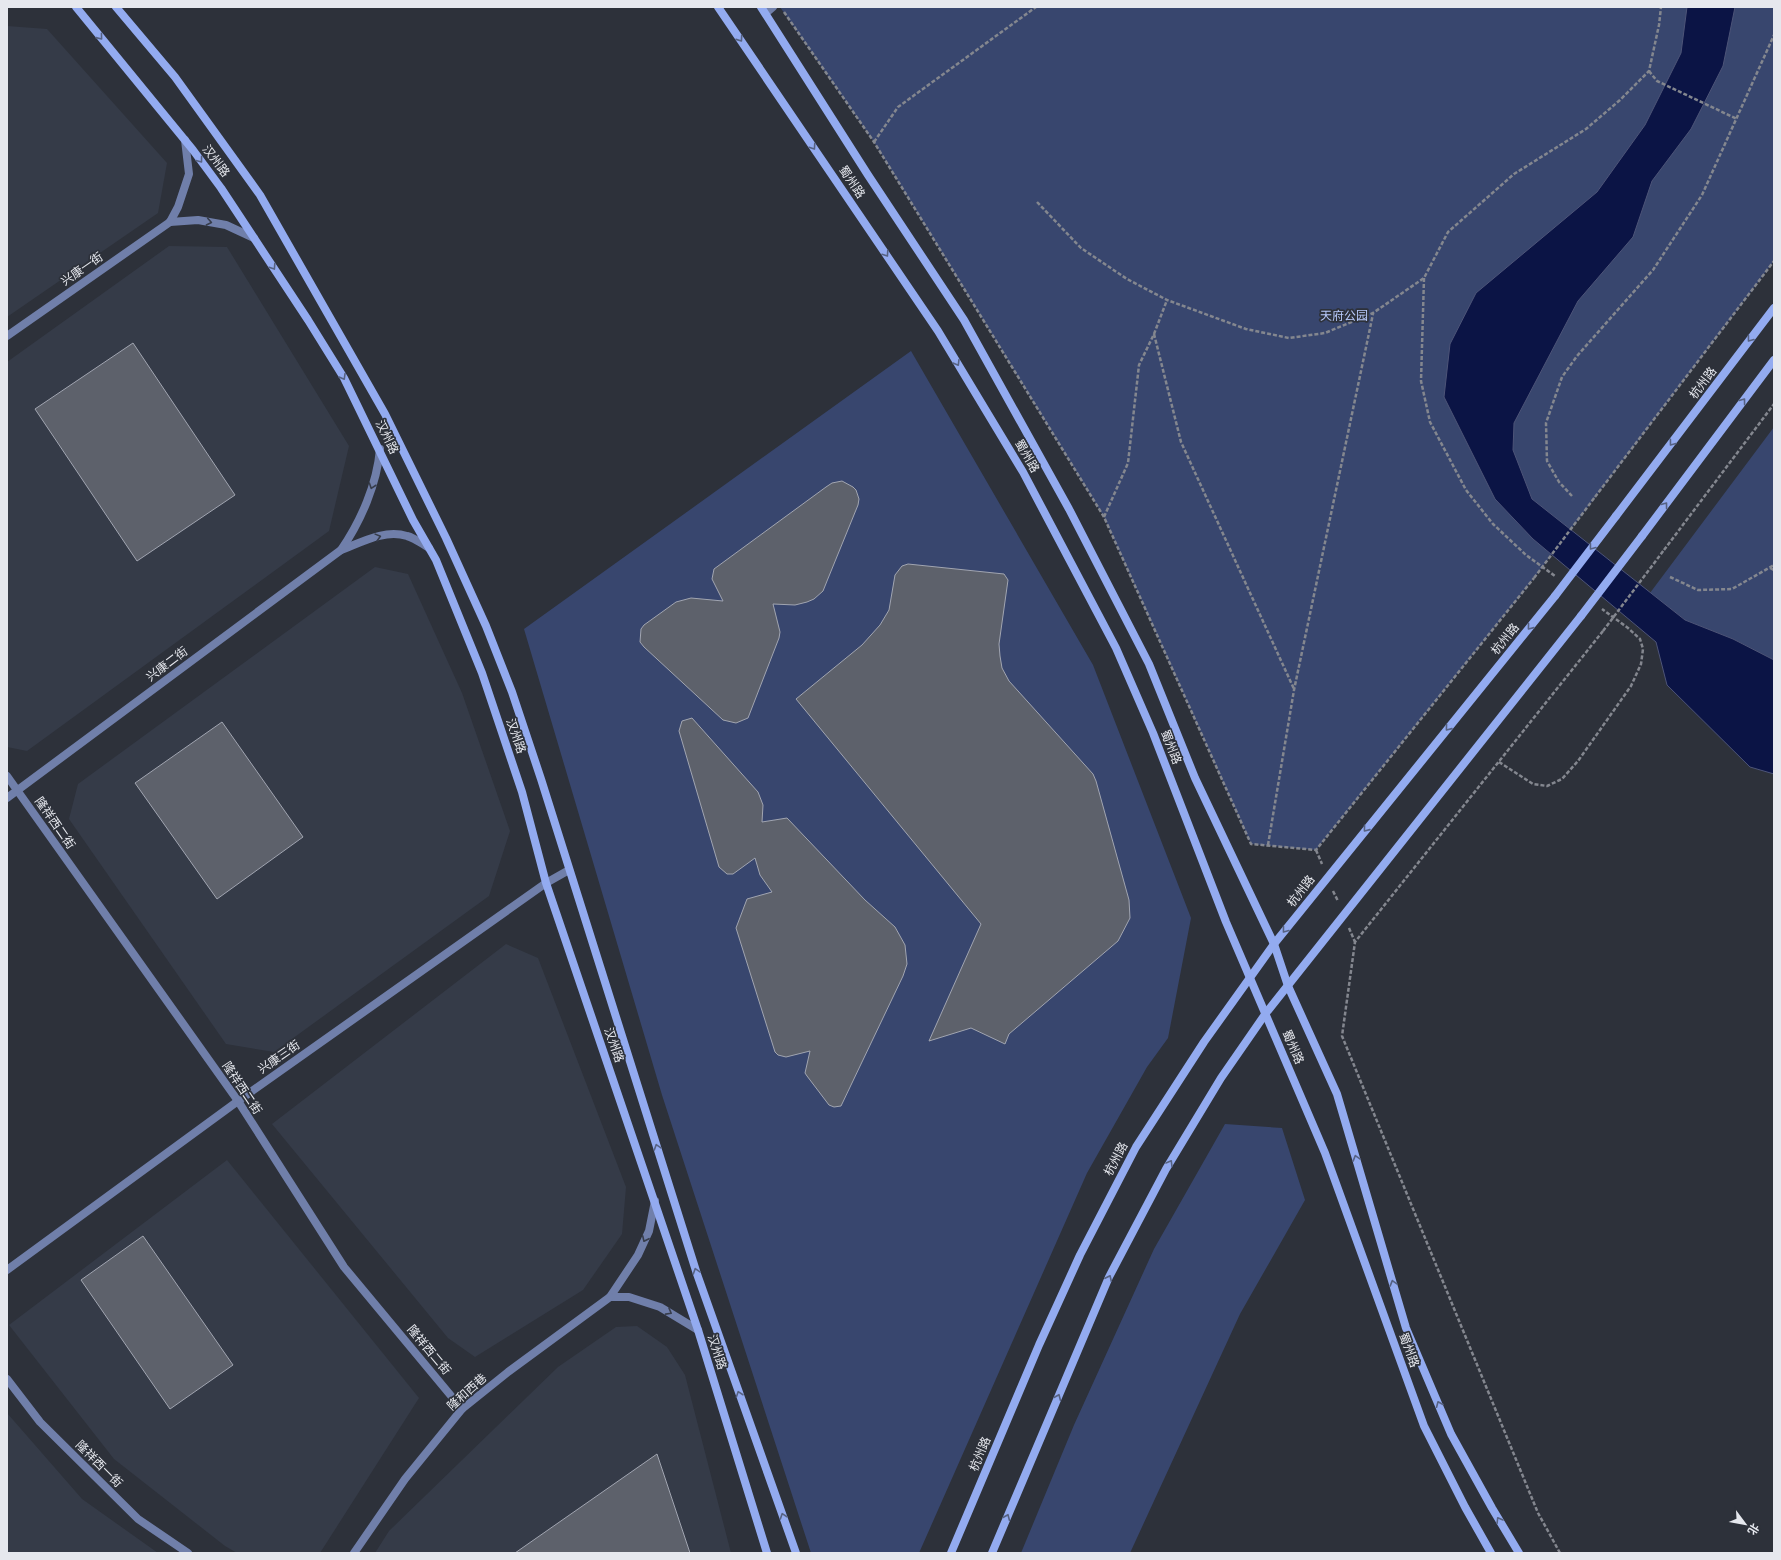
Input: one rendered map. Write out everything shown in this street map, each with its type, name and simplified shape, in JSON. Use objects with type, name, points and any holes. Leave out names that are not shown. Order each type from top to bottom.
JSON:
[{"type":"main road","name":"汉州路","points":[[76,7],[185,140],[221,188],[254,238],[344,378],[380,448],[413,520],[436,560],[482,673],[522,792],[546,883],[655,1201],[680,1282],[698,1330],[768,1553]]},
{"type":"main road","name":"汉州路","points":[[116,7],[175,77],[260,195],[385,414],[446,538],[489,633],[512,692],[697,1274],[796,1553]]},
{"type":"main road","name":"蜀州路","points":[[718,7],[938,331],[1023,472],[1116,648],[1152,733],[1223,914],[1325,1153],[1424,1426],[1465,1508],[1491,1553]]},
{"type":"main road","name":"蜀州路","points":[[763,10],[868,175],[964,320],[1069,509],[1149,664],[1195,778],[1274,944],[1288,986],[1337,1094],[1406,1328],[1451,1434],[1519,1553]]},
{"type":"main road","name":"杭州路","points":[[951,1553],[1039,1345],[1080,1255],[1136,1147],[1204,1042],[1274,944],[1555,596],[1774,308]]},
{"type":"main road","points":[[992,1553],[1109,1277],[1166,1169],[1221,1078],[1266,1013],[1581,616],[1774,360]]},
{"type":"street","points":[[763,10],[773,7]]},
{"type":"street","points":[[170,222],[178,207],[189,174],[185,140]]},
{"type":"street","points":[[170,222],[198,220],[226,226],[254,238]]},
{"type":"street","name":"兴康一街","points":[[7,336],[170,222]]},
{"type":"street","points":[[341,550],[352,534],[366,504],[378,468],[380,448]]},
{"type":"street","points":[[341,550],[393,532],[409,536],[429,548]]},
{"type":"street","name":"兴康二街","points":[[7,798],[341,550]]},
{"type":"street","name":"隆祥西二街","points":[[7,776],[238,1101],[344,1267],[462,1409]]},
{"type":"street","name":"兴康三街","points":[[7,1270],[238,1101],[546,883],[569,870]]},
{"type":"street","points":[[610,1297],[638,1254],[649,1231],[655,1201]]},
{"type":"street","points":[[610,1297],[629,1297],[660,1307],[698,1330]]},
{"type":"street","name":"隆和西巷","points":[[354,1553],[405,1479],[462,1409],[508,1372],[610,1297]]},
{"type":"street","name":"隆祥西一街","points":[[7,1379],[40,1422],[138,1519],[188,1553]]},
{"type":"path","points":[[780,7],[874,142],[1104,517],[1251,844],[1316,850]]},
{"type":"path","points":[[874,142],[898,107],[1036,7]]},
{"type":"path","points":[[1558,578],[1526,555],[1493,524],[1466,490],[1430,422],[1421,381],[1424,278],[1448,232],[1514,174],[1586,129],[1620,100],[1649,71],[1659,25],[1661,7]]},
{"type":"path","points":[[1572,496],[1559,482],[1547,461],[1546,423],[1562,377],[1577,356],[1653,270],[1702,195],[1774,35]]},
{"type":"path","points":[[1649,71],[1656,81],[1737,119]]},
{"type":"path","points":[[1037,202],[1081,248],[1127,279],[1167,300],[1246,329],[1289,338],[1325,333],[1373,313],[1424,278]]},
{"type":"path","points":[[1316,850],[1534,578],[1774,261]]},
{"type":"path","points":[[1104,517],[1128,463],[1139,365],[1154,334],[1167,300]]},
{"type":"path","points":[[1268,845],[1294,690],[1373,313]]},
{"type":"path","points":[[1154,334],[1181,442],[1294,690]]},
{"type":"path","points":[[1560,1553],[1538,1514],[1342,1036],[1355,942],[1603,631],[1774,404]]},
{"type":"path","points":[[1670,576],[1698,590],[1732,589],[1774,565]]},
{"type":"path","points":[[1770,568],[1774,570]]},
{"type":"path","points":[[1499,762],[1533,784],[1547,786],[1562,779],[1578,761],[1631,686],[1641,664],[1643,649],[1640,639],[1628,628],[1596,605]]},
{"type":"path","points":[[1316,850],[1355,942]]},
{"type":"shaded area","points":[[1687,7],[1735,7],[1723,66],[1691,129],[1652,181],[1633,237],[1578,301],[1514,423],[1513,450],[1532,499],[1685,620],[1733,639],[1774,660],[1774,774],[1750,767],[1667,685],[1656,642],[1533,539],[1495,499],[1444,397],[1450,344],[1476,293],[1597,192],[1645,125],[1681,53]]},
{"type":"shaded area","points":[[7,26],[47,29],[167,163],[158,213],[7,317]]},
{"type":"shaded area","points":[[169,246],[227,247],[349,446],[329,531],[27,751],[7,747],[7,362]]},
{"type":"shaded area","points":[[375,567],[408,574],[462,693],[510,831],[489,896],[274,1052],[226,1044],[69,819],[78,784]]},
{"type":"shaded area","points":[[506,944],[538,958],[626,1187],[622,1234],[583,1290],[475,1357],[448,1338],[272,1124]]},
{"type":"shaded area","points":[[227,1160],[419,1398],[320,1553],[237,1553],[225,1546],[114,1459],[9,1325]]},
{"type":"shaded area","points":[[637,1326],[667,1347],[685,1375],[731,1553],[375,1553],[389,1531],[558,1367],[616,1327]]},
{"type":"shaded area","points":[[7,1413],[82,1499],[158,1553],[7,1553]]},
{"type":"green space","name":"天府公园","points":[[780,7],[1774,7],[1774,261],[1534,578],[1316,850],[1251,844],[1104,517],[874,142]]},
{"type":"green space","points":[[911,351],[1093,665],[1191,918],[1168,1038],[1147,1067],[1087,1173],[919,1553],[811,1553],[662,1095],[524,629]]},
{"type":"green space","points":[[1774,427],[1774,660],[1733,639],[1685,620],[1650,593]]},
{"type":"green space","points":[[1225,1124],[1282,1128],[1305,1200],[1240,1314],[1130,1553],[1021,1553],[1074,1425],[1154,1249]]},
{"type":"building","points":[[133,343],[235,495],[137,561],[35,409]]},
{"type":"building","points":[[842,481],[856,490],[859,499],[858,505],[823,591],[814,599],[807,602],[795,605],[773,604],[780,632],[779,638],[748,718],[736,723],[723,720],[644,647],[640,642],[641,629],[644,625],[676,602],[691,598],[723,601],[712,579],[714,569],[826,487],[832,483]]},
{"type":"building","points":[[908,564],[1004,574],[1008,580],[999,644],[1002,668],[1009,681],[1093,774],[1129,900],[1130,918],[1118,941],[1009,1034],[1005,1044],[971,1028],[929,1041],[981,924],[796,699],[862,645],[880,625],[889,610],[895,575],[902,566]]},
{"type":"building","points":[[692,718],[758,792],[763,805],[762,822],[787,818],[865,900],[895,927],[905,945],[907,964],[903,976],[841,1106],[834,1107],[829,1105],[805,1073],[810,1051],[786,1057],[778,1055],[775,1052],[736,928],[747,899],[772,892],[760,875],[755,858],[733,874],[727,874],[719,867],[679,731],[682,721]]},
{"type":"building","points":[[222,722],[303,837],[217,899],[135,783]]},
{"type":"building","points":[[143,1236],[233,1365],[170,1409],[81,1280]]},
{"type":"building","points":[[657,1454],[690,1553],[515,1553]]}]
